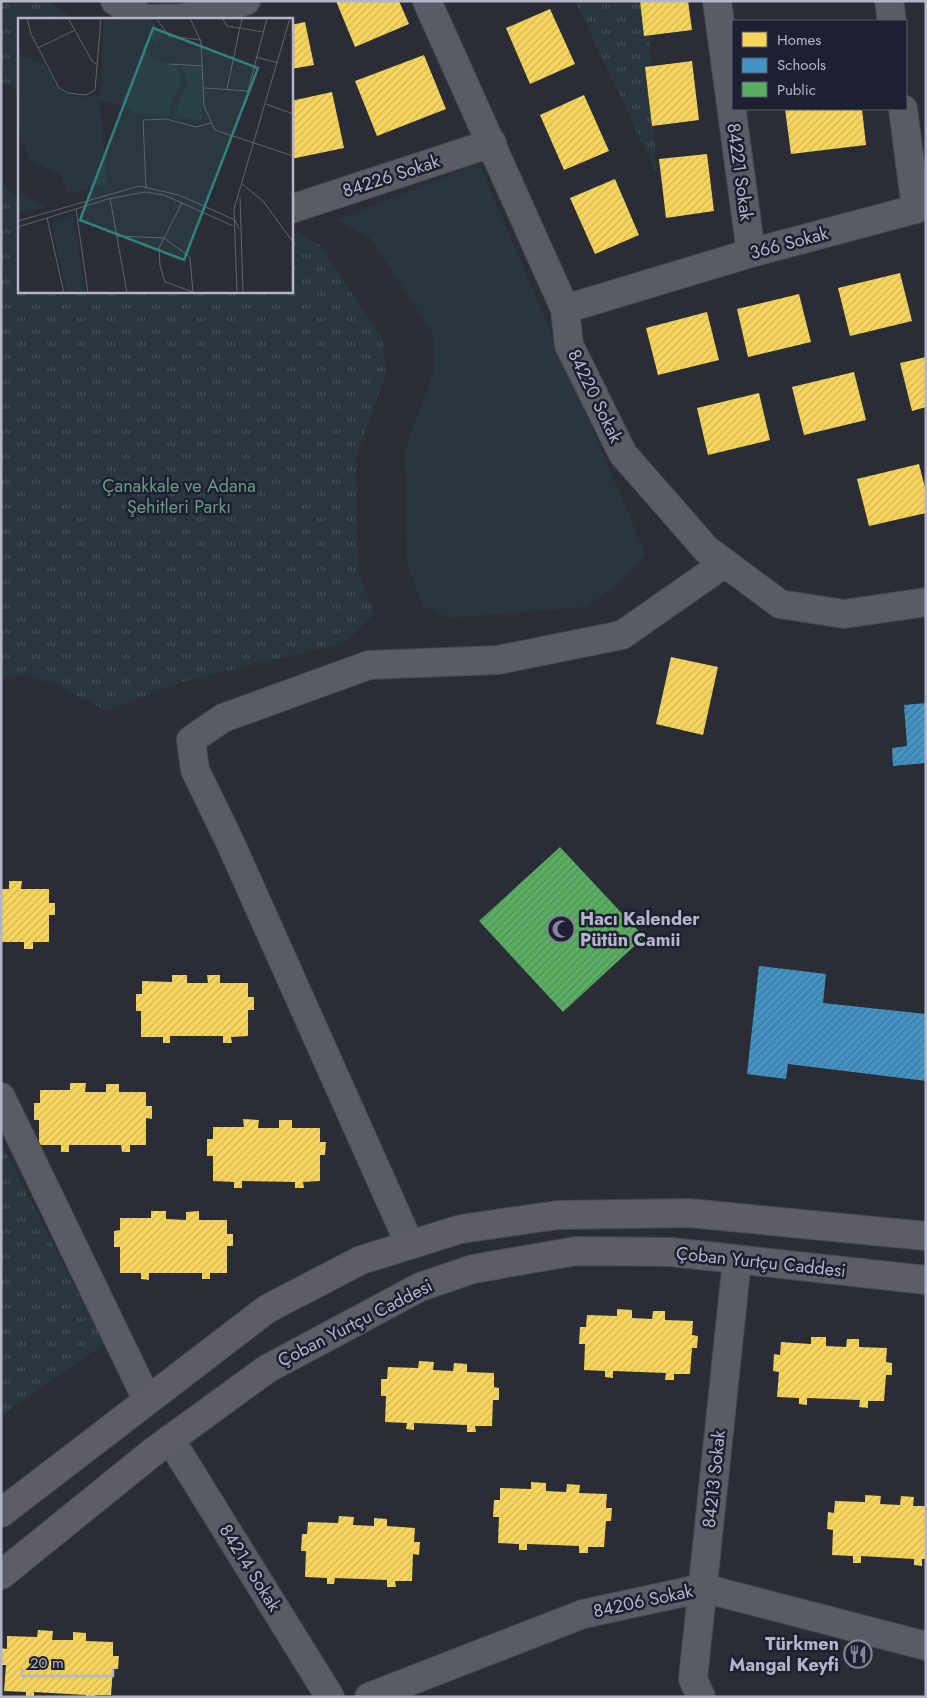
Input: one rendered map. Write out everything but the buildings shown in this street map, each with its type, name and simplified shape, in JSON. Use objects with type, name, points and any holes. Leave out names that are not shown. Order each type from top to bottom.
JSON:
[{"type":"main road","points":[[1,1513],[267,1309],[361,1260],[461,1229],[558,1215],[689,1213],[926,1236]]},
{"type":"main road","name":"Çoban Yurtçu Caddesi","points":[[1,1575],[170,1440],[266,1369],[420,1286],[473,1269],[576,1251],[671,1252],[926,1280]]},
{"type":"street","points":[[115,1],[144,18]]},
{"type":"street","points":[[184,18],[246,1]]},
{"type":"street","name":"84220 Sokak","points":[[427,1],[565,309],[569,345],[622,454],[706,549],[780,604],[844,614],[926,602]]},
{"type":"street","name":"84221 Sokak","points":[[717,1],[751,253]]},
{"type":"street","points":[[889,1],[892,20]]},
{"type":"street","name":"366 Sokak","points":[[565,309],[751,253],[916,209],[903,110]]},
{"type":"street","name":"84226 Sokak","points":[[292,209],[492,143]]},
{"type":"street","points":[[410,1245],[230,842],[195,770],[191,740],[223,718],[369,665],[498,660],[622,635],[725,563]]},
{"type":"street","points":[[1,1097],[149,1399]]},
{"type":"street","name":"84213 Sokak","points":[[701,1697],[693,1679],[737,1260]]},
{"type":"street","name":"84214 Sokak","points":[[170,1440],[330,1697]]},
{"type":"street","name":"84206 Sokak","points":[[369,1697],[583,1614],[703,1588],[926,1646]]},
{"type":"green space","points":[[1,1],[48,1],[72,18],[18,18],[18,90],[1,81]]},
{"type":"green space","points":[[575,1],[648,1],[656,172]]},
{"type":"green space","points":[[479,163],[646,555],[613,588],[586,607],[449,618],[422,606],[407,562],[405,450],[434,370],[433,334],[370,238],[336,220]]},
{"type":"green space","name":"Çanakkale ve Adana Şehitleri Parkı","points":[[1,183],[18,199],[18,292],[292,292],[292,230],[320,245],[384,341],[385,377],[356,457],[358,570],[374,614],[346,642],[178,683],[107,711],[59,686],[26,675],[1,678]]},
{"type":"green space","points":[[1,1143],[104,1344],[1,1416]]},
{"type":"place","name":"Hacı Kalender Pütün Camii","points":[[561,929]]},
{"type":"place","name":"Türkmen Mangal Keyfi","points":[[858,1654]]}]
